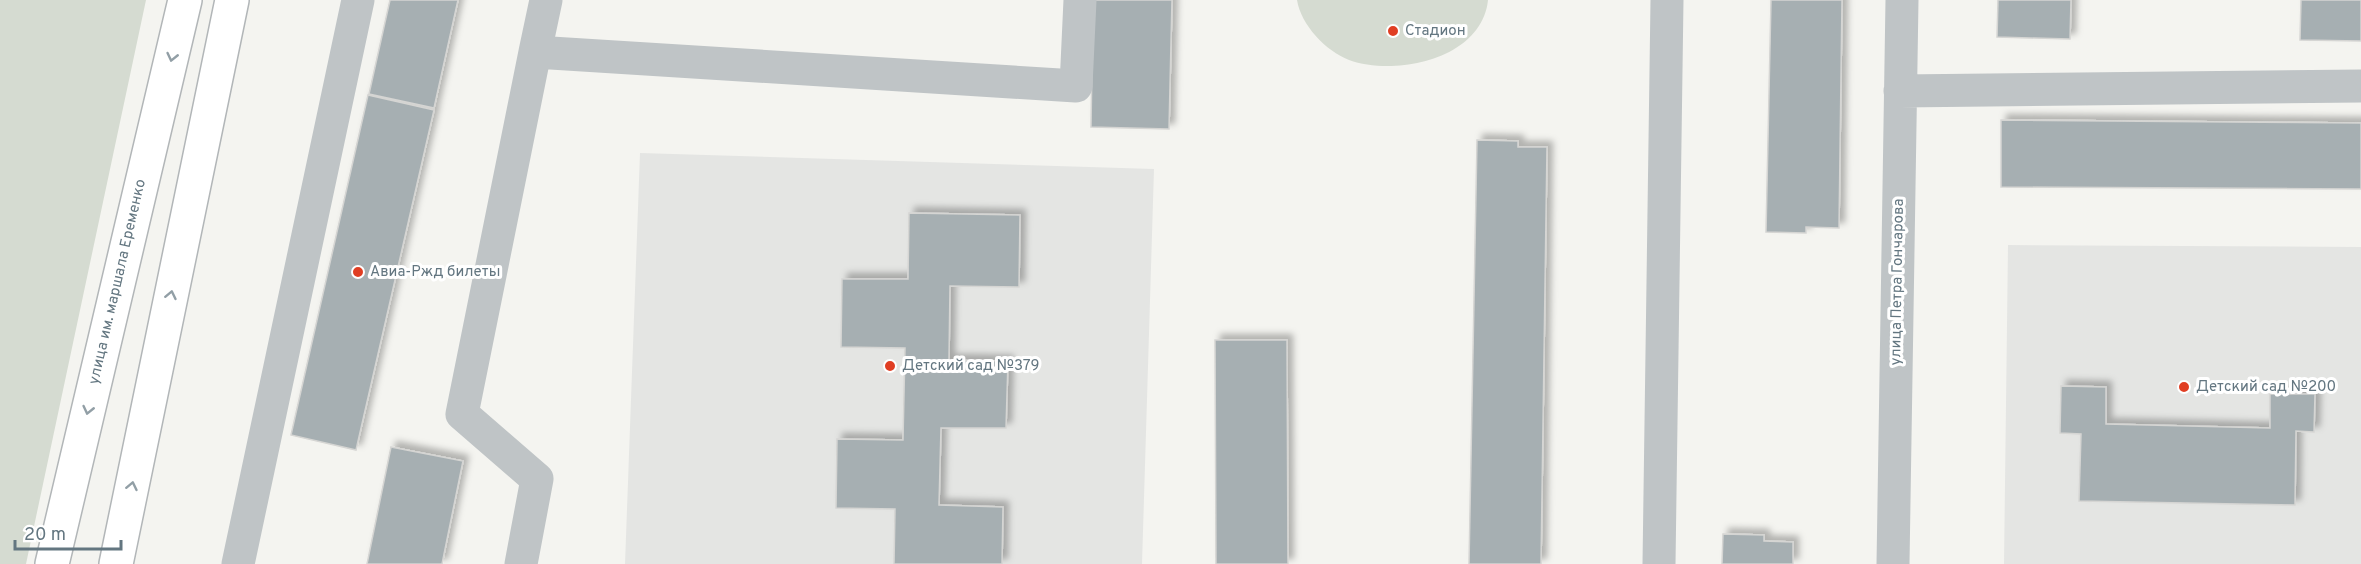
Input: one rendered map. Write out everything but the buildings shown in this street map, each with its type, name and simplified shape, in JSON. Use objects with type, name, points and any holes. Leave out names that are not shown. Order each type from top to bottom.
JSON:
[{"type":"highway","name":"улица им. маршала Еременко","points":[[52,564],[185,0]]},
{"type":"highway","points":[[116,564],[231,0]]},
{"type":"street","points":[[238,564],[358,0]]},
{"type":"street","points":[[521,564],[537,479],[462,414],[546,0]]},
{"type":"street","points":[[535,52],[1076,86],[1080,0]]},
{"type":"street","points":[[1659,564],[1667,0]]},
{"type":"street","name":"улица Петра Гончарова","points":[[1893,564],[1902,0]]},
{"type":"street","points":[[1900,91],[2361,86]]},
{"type":"shaded area","points":[[0,0],[146,0],[26,564],[0,564]]},
{"type":"shaded area","name":"Стадион","points":[[1297,0],[1488,0],[1482,20],[1470,37],[1454,49],[1412,64],[1390,66],[1368,65],[1349,60],[1323,44],[1309,28]]},
{"type":"shaded area","name":"Детский сад №379","points":[[640,153],[1154,169],[1142,564],[625,564]]},
{"type":"shaded area","name":"Детский сад №200","points":[[2008,245],[2361,247],[2361,564],[2004,564]]},
{"type":"place","name":"Стадион","points":[[1393,31]]},
{"type":"place","name":"Авиа-Ржд билеты","points":[[358,272]]},
{"type":"place","name":"Детский сад №379","points":[[890,366]]},
{"type":"place","name":"Детский сад №200","points":[[2184,387]]}]
